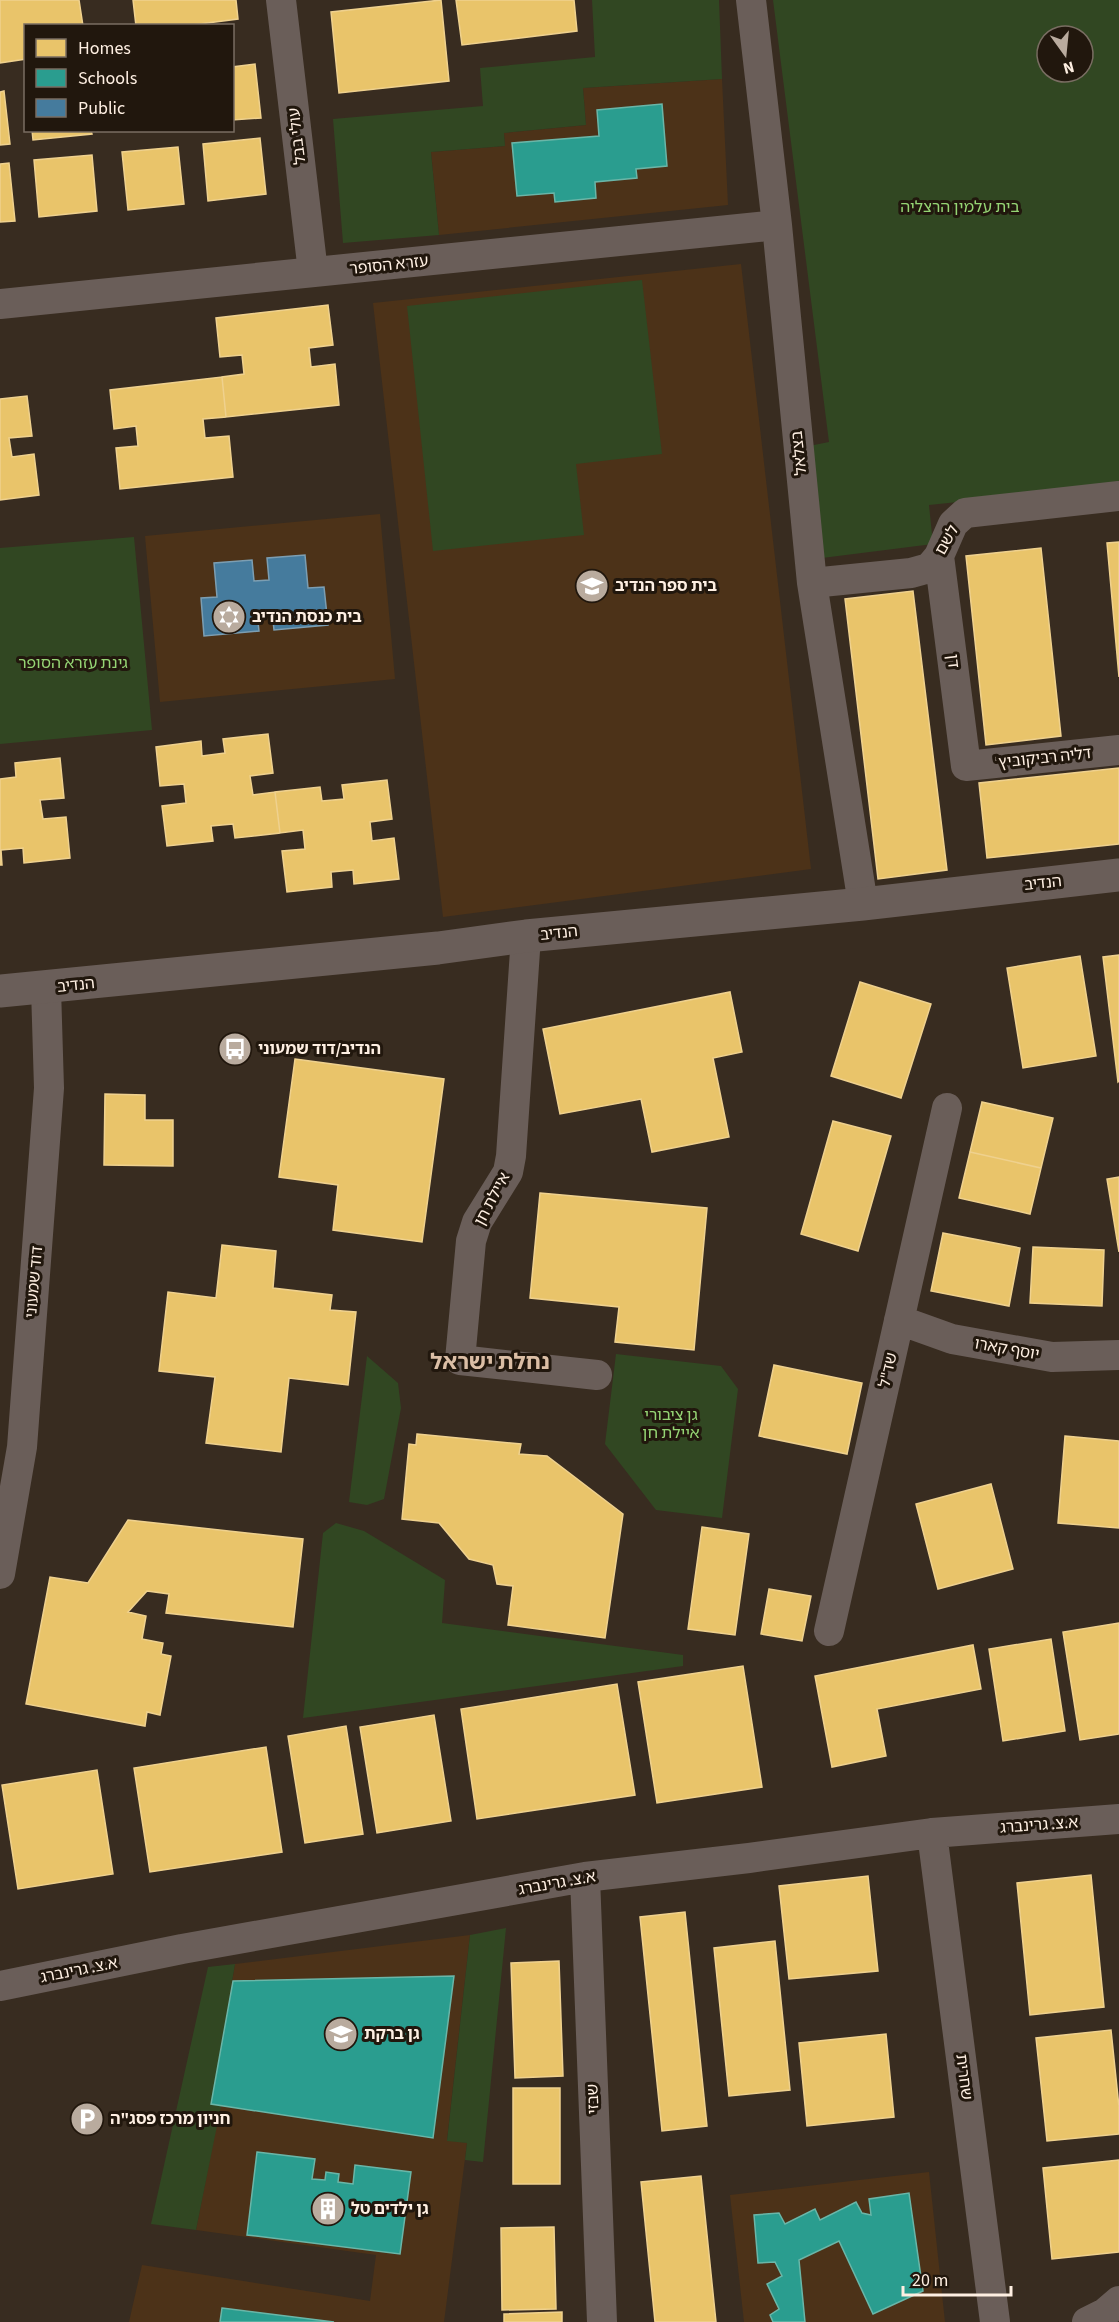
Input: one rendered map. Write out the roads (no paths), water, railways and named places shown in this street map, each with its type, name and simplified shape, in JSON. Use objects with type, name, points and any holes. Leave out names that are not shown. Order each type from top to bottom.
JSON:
[{"type":"street","name":"עולי בבל","points":[[281,0],[313,272]]},
{"type":"street","name":"בצלאל","points":[[751,0],[777,225],[812,583],[863,904]]},
{"type":"street","name":"עזרא הסופר","points":[[0,304],[777,225]]},
{"type":"street","name":"לשם","points":[[812,583],[911,573],[929,568],[939,556],[953,524],[965,513],[1119,496]]},
{"type":"street","name":"דן","points":[[939,556],[966,766]]},
{"type":"street","name":"'דליה רביקוביץ","points":[[966,766],[1119,750]]},
{"type":"street","name":"הנדיב","points":[[0,992],[438,948],[526,936],[863,904],[1119,875]]},
{"type":"street","name":"איילת חן","points":[[526,936],[508,1172],[477,1222],[471,1240],[460,1360],[597,1375]]},
{"type":"street","name":"דוד שמעוני","points":[[0,1574],[22,1447],[49,1088],[46,988]]},
{"type":"street","name":"שד\"ל","points":[[829,1631],[947,1108]]},
{"type":"street","name":"יוסף קארו","points":[[899,1320],[952,1339],[1052,1357],[1119,1355]]},
{"type":"street","name":"א.צ. גרינברג","points":[[0,1986],[182,1949],[585,1877],[932,1833],[1119,1818]]},
{"type":"street","name":"שחרית","points":[[932,1833],[995,2322]]},
{"type":"street","name":"שבזי","points":[[585,1877],[602,2322]]},
{"type":"street","points":[[1088,2322],[1105,2313],[1119,2301]]},
{"type":"place","name":"בית ספר הנדיב","points":[[592,586]]},
{"type":"place","name":"בית כנסת הנדיב","points":[[229,617]]},
{"type":"place","name":"הנדיב/דוד שמעוני","points":[[235,1049]]},
{"type":"place","name":"גן ברקת","points":[[341,2034]]},
{"type":"place","name":"חניון מרכז פסג\"ה","points":[[87,2119]]},
{"type":"place","name":"גן ילדים טל","points":[[328,2209]]},
{"type":"district","name":"נחלת ישראל","points":[[490,1362]]},
{"type":"park label","name":"בית עלמין הרצליה","points":[[960,207]]},
{"type":"park label","name":"גינת עזרא הסופר","points":[[73,663]]},
{"type":"park label","name":"גן ציבורי איילת חן","points":[[671,1424]]}]
